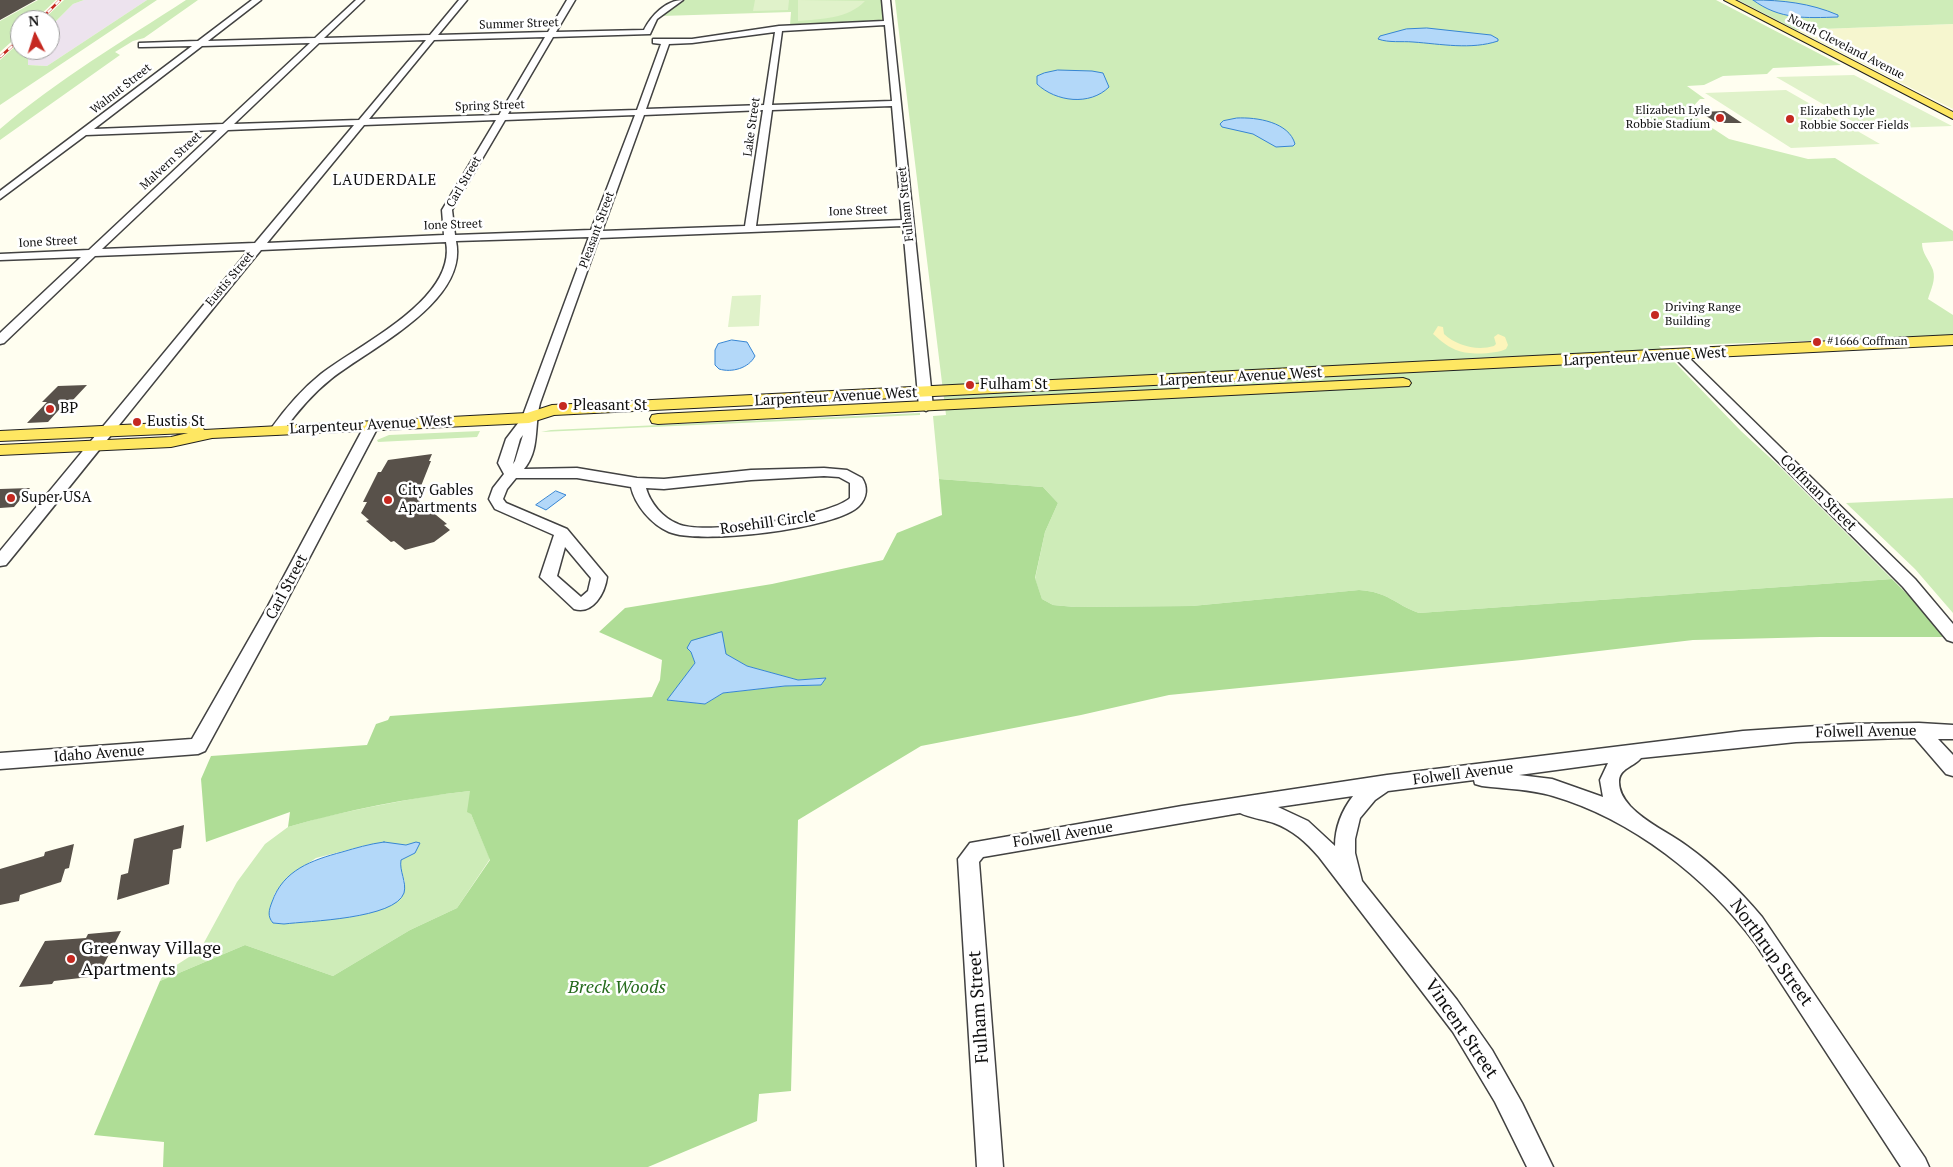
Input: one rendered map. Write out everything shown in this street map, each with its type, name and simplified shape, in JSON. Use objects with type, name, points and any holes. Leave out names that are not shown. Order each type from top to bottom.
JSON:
[{"type":"main road","name":"North Cleveland Avenue","points":[[1728,0],[1953,116]]},
{"type":"main road","name":"Larpenteur Avenue West","points":[[926,400],[1953,340]]},
{"type":"main road","name":"Larpenteur Avenue West","points":[[0,450],[171,442],[212,433],[529,418],[552,410],[926,400],[1692,368],[1953,354]]},
{"type":"main road","name":"Larpenteur Avenue West","points":[[0,436],[183,427],[212,433]]},
{"type":"street","name":"Walnut Street","points":[[0,196],[257,0]]},
{"type":"street","name":"Malvern Street","points":[[0,340],[360,0]]},
{"type":"street","name":"Eustis Street","points":[[0,561],[96,446],[165,358],[463,0]]},
{"type":"street","name":"Carl Street","points":[[278,430],[294,407],[318,383],[404,322],[430,298],[450,270],[454,259],[454,246],[446,218],[448,210],[571,0]]},
{"type":"street","points":[[647,32],[654,18],[679,0]]},
{"type":"street","name":"Fulham Street","points":[[886,0],[926,400]]},
{"type":"street","points":[[666,42],[705,39],[779,28],[889,24]]},
{"type":"street","name":"Lake Street","points":[[750,229],[779,28]]},
{"type":"street","name":"Summer Street","points":[[142,44],[647,32],[648,38],[666,42]]},
{"type":"street","name":"Pleasant Street","points":[[562,533],[500,506],[496,499],[500,488],[522,462],[530,438],[529,418],[534,400],[666,42]]},
{"type":"street","name":"Spring Street","points":[[86,132],[896,104]]},
{"type":"street","name":"Ione Street","points":[[0,258],[582,233],[595,235],[907,223]]},
{"type":"street","name":"Coffman Street","points":[[1678,355],[1909,583],[1953,636]]},
{"type":"street","name":"Carl Street","points":[[198,746],[276,606],[372,425]]},
{"type":"street","name":"Rosehill Circle","points":[[511,474],[578,473],[638,483],[664,484],[751,475],[834,472],[850,476],[858,481],[860,494],[850,506],[842,510],[801,520],[762,527],[693,532],[676,530],[668,525],[642,500],[638,483]]},
{"type":"street","points":[[1919,730],[1953,768]]},
{"type":"street","name":"Folwell Avenue","points":[[977,849],[1387,783],[1641,751],[1808,733],[1919,730],[1953,732]]},
{"type":"street","name":"Idaho Avenue","points":[[0,761],[198,746]]},
{"type":"street","name":"Northrup Street","points":[[1641,751],[1616,764],[1609,780],[1610,790],[1616,802],[1630,819],[1682,853],[1716,882],[1746,914],[1772,949],[1916,1167]]},
{"type":"street","points":[[1456,775],[1552,786],[1595,802],[1630,819]]},
{"type":"street","name":"Vincent Street","points":[[1366,902],[1351,876],[1347,863],[1344,844],[1346,827],[1352,811],[1362,798],[1387,783]]},
{"type":"street","name":"Vincent Street","points":[[1239,806],[1281,816],[1301,827],[1323,848],[1424,974],[1462,1026],[1498,1082],[1540,1167]]},
{"type":"street","name":"Fulham Street","points":[[977,849],[968,859],[990,1167]]},
{"type":"shaded area","points":[[84,0],[147,0],[60,57],[60,17],[73,4]]},
{"type":"shaded area","points":[[28,60],[56,60],[47,66],[28,65]]},
{"type":"green space","points":[[38,0],[56,0],[46,10],[20,10]]},
{"type":"green space","points":[[64,0],[84,0],[73,4],[60,17],[60,10],[54,10]]},
{"type":"green space","points":[[147,0],[157,0],[0,105],[0,60],[10,51],[10,60],[28,60],[28,65],[47,66],[56,60],[60,60],[60,57]]},
{"type":"green space","points":[[186,0],[198,0],[144,38],[133,41],[115,52],[120,55],[0,140],[0,129],[44,94],[91,61]]},
{"type":"green space","points":[[684,0],[881,0],[884,20],[790,25],[791,12],[661,16]]},
{"type":"green space","points":[[755,0],[789,0],[788,10],[753,11]]},
{"type":"green space","points":[[798,0],[865,1],[842,15],[825,19],[798,21]]},
{"type":"green space","points":[[895,0],[1716,0],[1841,65],[1773,68],[1767,74],[1723,76],[1704,85],[1687,86],[1705,99],[1700,99],[1688,112],[1729,139],[1808,159],[1835,158],[1953,231],[1953,241],[1922,243],[1923,250],[1934,274],[1928,299],[1953,315],[1953,336],[1659,346],[1741,431],[1779,466],[1892,579],[1419,613],[1378,593],[1359,590],[1192,606],[1075,607],[1053,605],[1042,599],[1035,579],[1045,532],[1058,503],[1043,487],[939,479],[933,416],[946,415]]},
{"type":"green space","points":[[1738,0],[1953,0],[1953,24],[1796,30]]},
{"type":"green space","points":[[10,15],[10,43],[0,52],[0,21]]},
{"type":"green space","points":[[1953,24],[1953,109],[1796,30]]},
{"type":"green space","name":"Elizabeth Lyle Robbie Soccer Fields","points":[[1854,75],[1952,126],[1866,129],[1776,77]]},
{"type":"green space","name":"Elizabeth Lyle Robbie Soccer Fields","points":[[1786,90],[1880,144],[1791,148],[1705,93]]},
{"type":"green space","points":[[761,295],[759,326],[728,327],[732,296]]},
{"type":"green space","points":[[920,413],[920,415],[541,432],[551,430]]},
{"type":"green space","points":[[480,431],[477,437],[378,442],[377,440],[389,435]]},
{"type":"green space","name":"Breck Woods","points":[[939,479],[1043,487],[1058,503],[1045,532],[1035,578],[1042,599],[1053,605],[1075,607],[1192,606],[1359,590],[1378,593],[1419,613],[1892,579],[1917,604],[1943,637],[1693,640],[1522,660],[1169,695],[1081,715],[921,746],[798,820],[791,1091],[759,1094],[757,1121],[648,1167],[163,1167],[164,1142],[94,1135],[160,981],[245,945],[333,976],[410,930],[457,908],[490,860],[471,814],[467,812],[470,791],[378,805],[288,827],[290,812],[206,842],[201,779],[211,756],[367,745],[376,724],[388,720],[390,716],[652,697],[660,680],[662,660],[599,632],[625,608],[772,584],[883,560],[897,533],[942,515]],"holes":[[[691,652],[725,654],[747,666],[798,680],[825,678],[821,685],[785,686],[723,693],[705,704],[668,700],[695,663]]]},
{"type":"green space","points":[[1953,498],[1953,613],[1915,569],[1846,503]]},
{"type":"green space","points":[[470,791],[471,814],[490,859],[457,908],[410,930],[333,976],[245,945],[160,981],[164,973],[200,950],[237,882],[265,844],[288,827],[323,817],[428,796]],"holes":[[[371,844],[406,845],[415,853],[401,860],[400,868],[405,882],[390,906],[358,916],[284,924],[273,923],[272,901],[275,893],[289,876],[316,858]]]},
{"type":"sand","points":[[1438,326],[1443,327],[1444,334],[1455,342],[1474,348],[1494,346],[1496,344],[1494,337],[1498,334],[1505,337],[1508,345],[1502,351],[1490,353],[1455,350],[1433,334]]},
{"type":"water","points":[[1753,0],[1806,5],[1838,15],[1838,17],[1804,17],[1783,14],[1763,7]]},
{"type":"water","points":[[1427,28],[1491,35],[1498,39],[1498,41],[1488,44],[1456,46],[1378,39],[1380,36],[1406,29]]},
{"type":"water","points":[[1058,70],[1103,73],[1109,87],[1092,97],[1073,99],[1054,95],[1037,84],[1037,76]]},
{"type":"water","points":[[1237,118],[1271,122],[1286,131],[1292,137],[1295,144],[1293,146],[1276,147],[1253,134],[1222,127],[1220,124],[1223,121]]},
{"type":"water","points":[[732,340],[747,342],[755,356],[749,364],[735,370],[719,369],[715,365],[715,350],[718,344]]},
{"type":"water","points":[[556,491],[566,495],[546,510],[536,505]]},
{"type":"water","points":[[722,632],[726,654],[747,666],[798,680],[826,678],[821,685],[785,686],[723,693],[705,704],[667,700],[695,663],[691,652],[687,648],[691,641]]},
{"type":"water","points":[[384,842],[406,845],[416,842],[420,843],[415,853],[401,860],[405,889],[397,902],[385,908],[350,917],[284,924],[273,923],[269,910],[277,891],[291,874],[310,863],[331,855]]},
{"type":"building","points":[[0,0],[36,0],[18,10],[10,10],[10,14],[0,20]]},
{"type":"building","points":[[1724,111],[1742,123],[1717,123],[1700,112]]},
{"type":"building","name":"BP","points":[[87,385],[72,401],[67,401],[48,422],[27,423],[47,402],[42,402],[58,386]]},
{"type":"building","name":"City Gables Apartments","points":[[432,454],[419,491],[424,490],[419,501],[447,524],[444,525],[450,530],[434,542],[405,550],[394,541],[391,542],[366,521],[369,520],[361,513],[367,502],[363,502],[378,472],[381,472],[388,460]]},
{"type":"building","name":"Super USA","points":[[30,488],[14,507],[0,508],[0,489]]},
{"type":"building","name":"Greenway Village Apartments","points":[[184,825],[181,848],[173,850],[169,884],[117,900],[121,875],[128,873],[134,839]]},
{"type":"building","points":[[74,844],[69,868],[65,869],[61,882],[20,895],[19,901],[0,905],[0,869],[44,856],[45,852]]},
{"type":"building","name":"Greenway Village Apartments","points":[[121,931],[98,976],[54,981],[52,984],[19,987],[45,941],[86,938],[88,934]]},
{"type":"railway","points":[[50,10],[60,0]]},
{"type":"railway","points":[[0,57],[10,48]]},
{"type":"place","name":"Elizabeth Lyle Robbie Stadium","points":[[1720,118]]},
{"type":"place","name":"Elizabeth Lyle Robbie Soccer Fields","points":[[1790,119]]},
{"type":"place","name":"Driving Range Building","points":[[1655,315]]},
{"type":"place","name":"#1666 Coffman","points":[[1817,342]]},
{"type":"place","name":"Fulham St","points":[[970,385]]},
{"type":"place","name":"Pleasant St","points":[[563,406]]},
{"type":"place","name":"BP","points":[[50,409]]},
{"type":"place","name":"Eustis St","points":[[137,422]]},
{"type":"place","name":"Super USA","points":[[11,498]]},
{"type":"place","name":"City Gables Apartments","points":[[388,500]]},
{"type":"place","name":"Greenway Village Apartments","points":[[71,959]]},
{"type":"district","name":"LAUDERDALE","points":[[385,181]]}]
